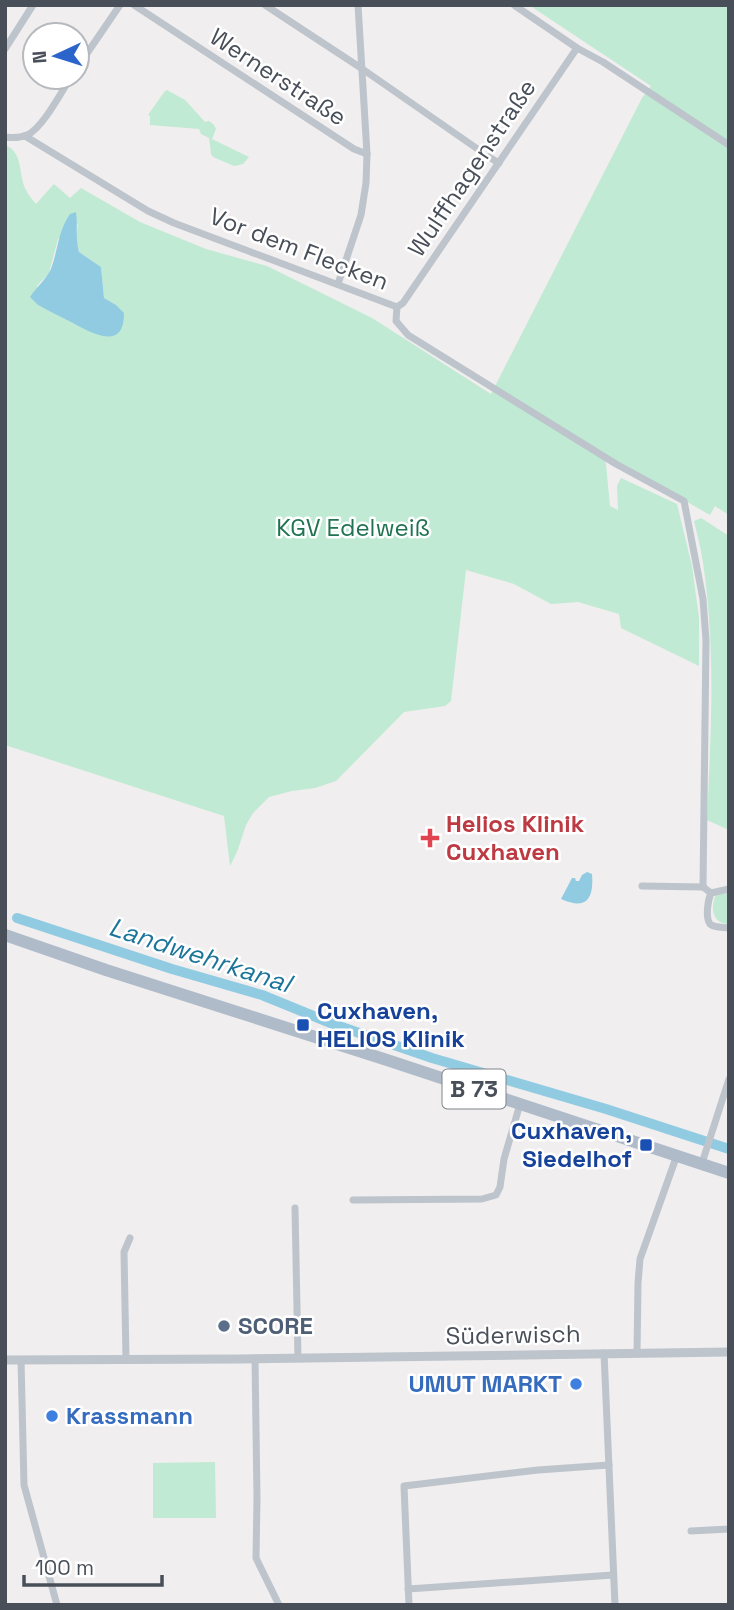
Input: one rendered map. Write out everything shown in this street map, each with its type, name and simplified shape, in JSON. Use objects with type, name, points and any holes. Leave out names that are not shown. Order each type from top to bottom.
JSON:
[{"type":"main road","name":"B 73","points":[[5,935],[106,971],[729,1173]]},
{"type":"street","points":[[5,49],[33,5]]},
{"type":"street","points":[[91,47],[120,5]]},
{"type":"street","name":"Wernerstraße","points":[[134,5],[355,149],[367,154]]},
{"type":"street","points":[[265,5],[479,150]]},
{"type":"street","points":[[338,284],[364,200],[367,154],[358,5]]},
{"type":"street","points":[[514,5],[729,145]]},
{"type":"street","name":"Wulffhagenstraße","points":[[397,307],[403,303],[577,48]]},
{"type":"street","points":[[5,137],[15,138],[31,133],[39,126],[62,91]]},
{"type":"street","name":"Vor dem Flecken","points":[[25,136],[148,211],[174,223],[397,307],[396,321],[408,335],[616,464],[684,501],[702,599],[706,640],[703,887]]},
{"type":"street","points":[[489,157],[499,163]]},
{"type":"street","points":[[642,886],[703,887],[712,893],[729,889]]},
{"type":"street","points":[[712,893],[708,904],[710,923],[729,928]]},
{"type":"street","points":[[702,1163],[729,1079]]},
{"type":"street","points":[[353,1200],[482,1199],[496,1195],[520,1104]]},
{"type":"street","points":[[637,1353],[640,1259],[677,1155]]},
{"type":"street","points":[[295,1208],[298,1358]]},
{"type":"street","points":[[126,1359],[124,1252],[130,1238]]},
{"type":"street","name":"Süderwisch","points":[[5,1360],[729,1352]]},
{"type":"street","points":[[604,1353],[615,1605]]},
{"type":"street","points":[[255,1359],[256,1558],[279,1605]]},
{"type":"street","points":[[21,1360],[24,1485],[57,1605]]},
{"type":"street","points":[[409,1605],[404,1486],[538,1470],[609,1465]]},
{"type":"street","points":[[691,1531],[729,1529]]},
{"type":"street","points":[[408,1590],[613,1575]]},
{"type":"green space","name":"KGV Edelweiß","points":[[529,5],[729,5],[729,515],[715,506],[710,515],[605,455],[610,506],[618,510],[617,486],[621,478],[677,504],[692,566],[699,618],[699,666],[621,628],[619,614],[578,602],[551,604],[514,584],[466,570],[451,701],[445,706],[404,712],[336,781],[269,797],[253,813],[246,825],[230,866],[224,816],[5,745],[5,145],[15,153],[28,194],[36,204],[54,184],[70,198],[81,188],[140,222],[206,249],[267,266],[372,318],[491,394],[642,98],[651,86]],"holes":[[[78,224],[76,238],[79,252],[101,267],[104,298],[116,305],[66,319],[38,305],[37,286],[49,273],[58,239]]]},
{"type":"green space","points":[[167,90],[185,100],[205,122],[209,121],[214,125],[216,129],[212,139],[249,157],[243,164],[234,166],[213,157],[209,138],[201,134],[199,129],[150,125],[148,115]]},
{"type":"green space","points":[[701,518],[729,536],[729,830],[707,820],[711,659],[707,595],[694,521]]},
{"type":"green space","points":[[729,893],[729,924],[716,918],[713,905],[716,895]]},
{"type":"green space","points":[[215,1462],[216,1518],[153,1518],[153,1463]]},
{"type":"water","points":[[76,212],[79,252],[101,267],[104,298],[124,313],[122,326],[118,333],[111,336],[84,329],[38,305],[30,297],[51,269],[63,227],[70,214]]},
{"type":"water","points":[[587,872],[592,874],[592,890],[587,900],[577,903],[561,899],[572,878],[579,881]]},
{"type":"waterway","name":"Landwehrkanal","points":[[17,918],[172,969],[262,995],[333,1024],[432,1058],[606,1109],[729,1149]]},
{"type":"place","name":"Helios Klinik Cuxhaven","points":[[430,838]]},
{"type":"place","name":"Cuxhaven, HELIOS Klinik","points":[[303,1025]]},
{"type":"place","name":"Cuxhaven, Siedelhof","points":[[646,1145]]},
{"type":"place","name":"SCORE","points":[[224,1326]]},
{"type":"place","name":"UMUT MARKT","points":[[576,1384]]},
{"type":"place","name":"Krassmann","points":[[52,1416]]}]
